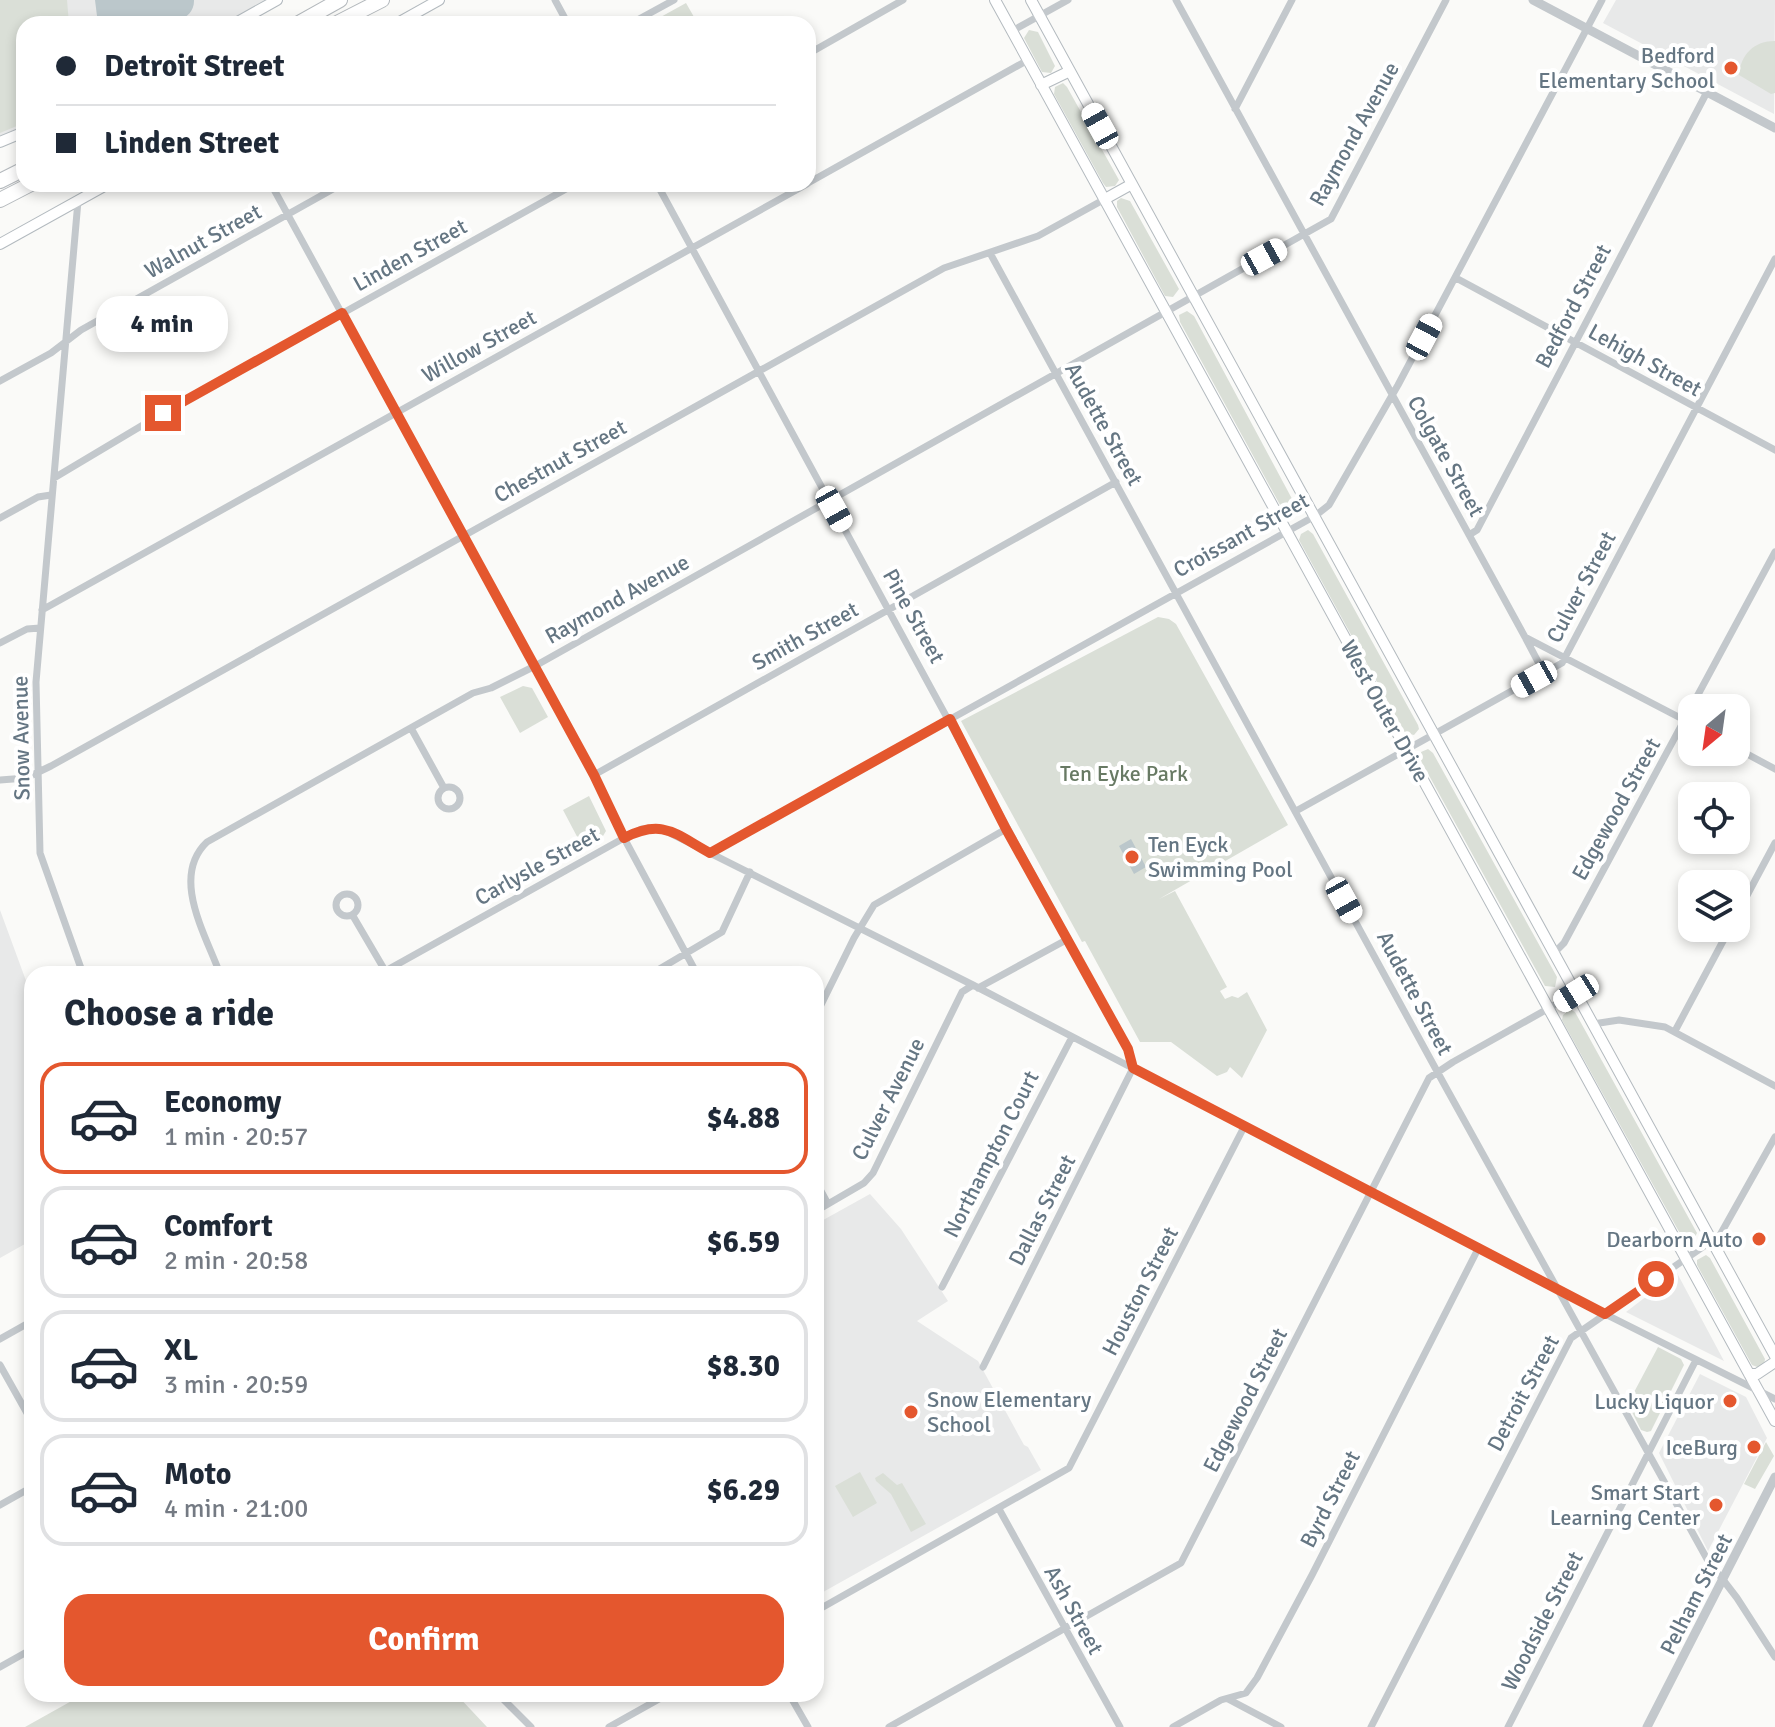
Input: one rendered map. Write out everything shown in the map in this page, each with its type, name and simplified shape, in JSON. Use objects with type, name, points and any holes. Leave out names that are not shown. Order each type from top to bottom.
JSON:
[{"type":"highway","points":[[297,16],[320,0]]},
{"type":"highway","points":[[311,16],[340,0]]},
{"type":"highway","points":[[351,16],[382,0]]},
{"type":"main road","points":[[248,16],[277,0]]},
{"type":"main road","points":[[410,16],[439,0]]},
{"type":"main road","name":"West Outer Drive","points":[[995,0],[1775,1421]]},
{"type":"main road","name":"West Outer Drive","points":[[1031,0],[1775,1359]]},
{"type":"main road","points":[[1041,85],[1070,71]]},
{"type":"main road","points":[[1105,199],[1132,184]]},
{"type":"main road","points":[[0,244],[94,192]]},
{"type":"main road","points":[[1749,1374],[1757,1374],[1775,1359]]},
{"type":"street","points":[[645,16],[674,0]]},
{"type":"street","points":[[816,49],[903,0]]},
{"type":"street","points":[[1012,31],[1068,0]]},
{"type":"street","name":"Colgate Street","points":[[1176,0],[1544,673]]},
{"type":"street","points":[[1235,109],[1292,0]]},
{"type":"street","name":"Raymond Avenue","points":[[217,966],[189,884],[191,865],[197,853],[213,838],[473,693],[491,688],[535,666],[1333,217],[1446,0]]},
{"type":"street","points":[[1533,0],[1775,128]]},
{"type":"street","name":"Croissant Street","points":[[710,853],[1315,516],[1329,505],[1393,395],[1602,0]]},
{"type":"street","name":"Willow Street","points":[[816,179],[1028,60]]},
{"type":"street","name":"Bedford Street","points":[[1469,535],[1477,530],[1707,92]]},
{"type":"street","points":[[276,192],[594,775],[692,966]]},
{"type":"street","name":"Walnut Street","points":[[0,381],[81,330],[328,192]]},
{"type":"street","name":"Linden Street","points":[[54,478],[163,413],[561,192]]},
{"type":"street","name":"Pine Street","points":[[661,192],[1128,1049],[1133,1068]]},
{"type":"street","name":"Willow Street","points":[[42,610],[793,192]]},
{"type":"street","name":"Chestnut Street","points":[[0,780],[26,778],[40,772],[944,268],[1038,236],[1105,199]]},
{"type":"street","points":[[54,478],[78,201]]},
{"type":"street","name":"Audette Street","points":[[990,253],[1707,1559],[1737,1598],[1775,1657]]},
{"type":"street","name":"Culver Street","points":[[1296,811],[1562,663],[1775,259]]},
{"type":"street","name":"Lehigh Street","points":[[1456,278],[1775,450]]},
{"type":"street","name":"Snow Avenue","points":[[54,478],[36,682],[40,853],[80,966]]},
{"type":"street","name":"Smith Street","points":[[594,775],[1116,482]]},
{"type":"street","points":[[0,518],[38,497],[51,495]]},
{"type":"street","name":"Edgewood Street","points":[[1702,694],[1775,552]]},
{"type":"street","points":[[0,643],[27,629],[40,628]]},
{"type":"street","points":[[1525,637],[1678,717]]},
{"type":"street","points":[[411,728],[444,788]]},
{"type":"street","name":"Edgewood Street","points":[[1554,953],[1564,943],[1678,740]]},
{"type":"street","points":[[1750,756],[1775,769]]},
{"type":"street","name":"Carlysle Street","points":[[396,966],[624,838],[642,829],[660,828],[1775,1399]]},
{"type":"street","points":[[824,999],[860,929],[879,900],[1006,829]]},
{"type":"street","points":[[1750,890],[1775,843]]},
{"type":"street","points":[[666,966],[722,932],[750,872]]},
{"type":"street","points":[[353,916],[380,966]]},
{"type":"street","name":"Culver Avenue","points":[[824,1206],[864,1183],[873,1173],[962,992],[1068,939]]},
{"type":"street","points":[[1675,1031],[1723,942]]},
{"type":"street","name":"Edgewood Street","points":[[889,1727],[1181,1563],[1429,1078],[1576,993]]},
{"type":"street","points":[[1593,1024],[1619,1020],[1665,1027],[1775,1086]]},
{"type":"street","name":"Northampton Court","points":[[942,1287],[1072,1037]]},
{"type":"street","name":"Dallas Street","points":[[983,1367],[1133,1068]]},
{"type":"street","name":"Houston Street","points":[[824,1607],[1069,1468],[1244,1127]]},
{"type":"street","name":"Detroit Street","points":[[1371,1727],[1569,1341],[1722,1232],[1775,1137]]},
{"type":"street","points":[[824,1197],[828,1204]]},
{"type":"street","name":"Byrd Street","points":[[1173,1727],[1221,1700],[1246,1693],[1257,1678],[1479,1247]]},
{"type":"street","points":[[0,1339],[24,1326]]},
{"type":"street","name":"Woodside Street","points":[[1508,1727],[1696,1360]]},
{"type":"street","points":[[0,1365],[24,1408]]},
{"type":"street","name":"Pelham Street","points":[[1647,1727],[1775,1477]]},
{"type":"street","points":[[0,1505],[24,1492]]},
{"type":"street","name":"Ash Street","points":[[999,1509],[1120,1727]]},
{"type":"street","points":[[0,1667],[24,1654]]},
{"type":"street","points":[[1228,1699],[1281,1727]]},
{"type":"street","points":[[506,1702],[531,1727]]},
{"type":"street","points":[[609,1727],[654,1702]]},
{"type":"street","points":[[794,1702],[808,1727]]},
{"type":"shaded area","points":[[0,0],[267,0],[238,16],[16,16],[16,129],[0,136]]},
{"type":"shaded area","points":[[95,0],[194,0],[186,16],[97,16]]},
{"type":"shaded area","name":"Bedford Elementary School","points":[[1616,0],[1775,0],[1774,114],[1603,23]]},
{"type":"shaded area","name":"Ten Eyck Swimming Pool","points":[[1131,839],[1146,867],[1134,874],[1119,846]]},
{"type":"shaded area","points":[[0,910],[24,975],[24,1244],[0,1258]]},
{"type":"shaded area","name":"Snow Elementary School","points":[[870,1194],[901,1229],[948,1301],[917,1321],[978,1361],[1041,1470],[824,1592],[824,1220]]},
{"type":"shaded area","points":[[1677,1273],[1724,1361],[1626,1312]]},
{"type":"shaded area","points":[[1700,1374],[1746,1397],[1767,1438],[1708,1551],[1659,1453]]},
{"type":"green space","points":[[0,0],[67,0],[68,16],[16,16],[16,126],[0,133]]},
{"type":"green space","points":[[686,3],[693,16],[662,16]]},
{"type":"green space","points":[[1029,30],[1038,32],[1055,66],[1051,73],[1042,72],[1024,38]]},
{"type":"green space","points":[[1775,41],[1775,93],[1771,94],[1739,75],[1750,50],[1761,43]]},
{"type":"green space","points":[[1063,83],[1119,180],[1115,186],[1106,187],[1103,183],[1054,94],[1055,87]]},
{"type":"green space","points":[[1121,198],[1130,201],[1179,289],[1173,297],[1165,296],[1117,207],[1117,201]]},
{"type":"green space","points":[[1187,311],[1194,316],[1298,510],[1293,516],[1285,514],[1180,322],[1179,315]]},
{"type":"green space","points":[[1308,530],[1418,725],[1419,729],[1414,735],[1405,733],[1299,540],[1301,534]]},
{"type":"green space","name":"Ten Eyke Park","points":[[1158,617],[1176,624],[1288,825],[1159,899],[1175,891],[1227,987],[1220,991],[1225,999],[1232,996],[1238,998],[1247,992],[1267,1030],[1242,1078],[1230,1067],[1227,1072],[1217,1076],[1171,1042],[1140,1042],[961,721]]},
{"type":"green space","points":[[523,686],[532,688],[548,717],[520,733],[500,697]]},
{"type":"green space","points":[[1428,749],[1557,977],[1555,987],[1545,986],[1421,761],[1421,752]]},
{"type":"green space","points":[[589,796],[606,831],[603,836],[582,846],[563,810]]},
{"type":"green space","points":[[1570,1009],[1575,1012],[1697,1233],[1693,1241],[1683,1239],[1562,1020]]},
{"type":"green space","points":[[1706,1255],[1765,1359],[1760,1368],[1752,1365],[1697,1265],[1697,1260]]},
{"type":"green space","points":[[1658,1347],[1681,1359],[1684,1365],[1651,1431],[1647,1432],[1641,1430],[1625,1398],[1632,1396]]},
{"type":"green space","points":[[1766,1442],[1774,1456],[1755,1489],[1744,1484]]},
{"type":"green space","points":[[860,1472],[877,1503],[853,1517],[835,1486]]},
{"type":"green space","points":[[883,1473],[897,1485],[902,1483],[926,1524],[911,1532],[891,1494],[876,1481],[875,1478]]},
{"type":"green space","points":[[70,1702],[464,1702],[487,1727],[25,1727]]},
{"type":"place","name":"Bedford Elementary School","points":[[1731,68]]},
{"type":"place","name":"Ten Eyck Swimming Pool","points":[[1132,857]]},
{"type":"place","name":"Dearborn Auto","points":[[1759,1239]]},
{"type":"place","name":"Lucky Liquor","points":[[1730,1401]]},
{"type":"place","name":"Snow Elementary School","points":[[911,1412]]},
{"type":"place","name":"IceBurg","points":[[1754,1447]]},
{"type":"place","name":"Smart Start Learning Center","points":[[1716,1505]]},
{"type":"route","points":[[163,413],[342,313],[594,775],[624,838],[642,829],[660,828],[710,853],[950,719],[1006,829],[1128,1049],[1133,1068],[1605,1314],[1656,1279]]}]
